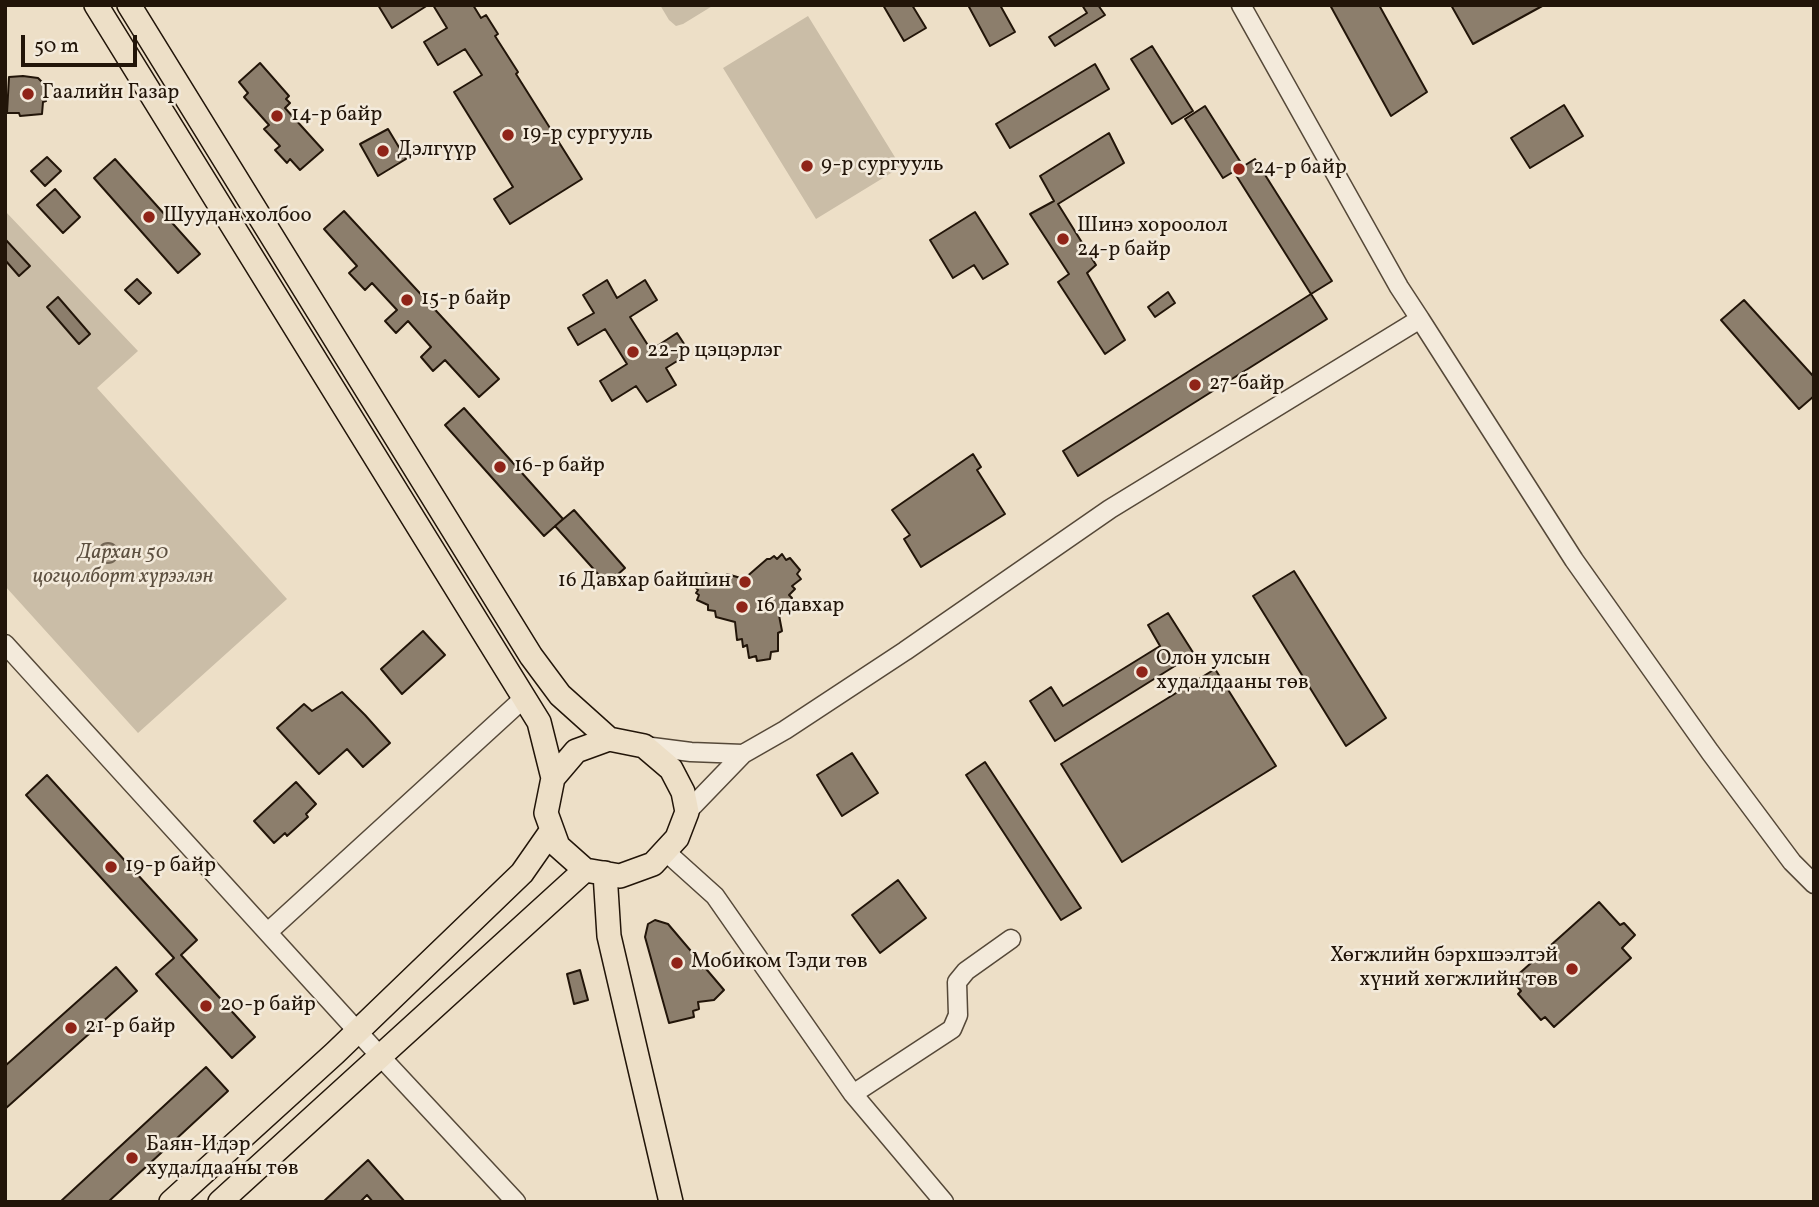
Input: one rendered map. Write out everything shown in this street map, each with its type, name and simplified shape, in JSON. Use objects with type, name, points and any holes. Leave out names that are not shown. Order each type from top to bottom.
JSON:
[{"type":"main road","points":[[96,5],[539,722],[553,778],[546,813],[558,846],[595,872],[620,876],[653,864],[677,838],[687,812],[683,792],[671,769],[644,746],[609,739],[560,695],[531,656],[129,5]]},
{"type":"main road","points":[[553,778],[576,751],[609,739]]},
{"type":"main road","points":[[171,1202],[335,1053],[522,873],[552,830]]},
{"type":"main road","points":[[220,1202],[380,1056],[595,872]]},
{"type":"main road","points":[[595,872],[671,1202]]},
{"type":"street","points":[[1241,5],[1399,287],[1574,560],[1702,742],[1791,862],[1814,884]]},
{"type":"street","points":[[687,812],[743,754],[861,680],[1110,509],[1420,319]]},
{"type":"street","points":[[5,644],[516,1202]]},
{"type":"street","points":[[268,932],[523,699]]},
{"type":"street","points":[[644,746],[691,752],[743,754]]},
{"type":"street","points":[[665,851],[715,896],[853,1094],[944,1202]]},
{"type":"street","points":[[853,1094],[952,1029],[958,1016],[957,982],[966,971],[1011,939]]},
{"type":"green space","points":[[660,5],[714,5],[676,26]]},
{"type":"green space","points":[[808,16],[901,167],[816,219],[723,68]]},
{"type":"green space","name":"Дархан 50 цогцолборт хүрээлэн","points":[[5,211],[138,351],[97,388],[287,599],[138,733],[5,586]]},
{"type":"shaded area","points":[[108,543],[115,546],[118,553],[115,560],[108,563],[101,560],[98,553],[101,546]]},
{"type":"building","points":[[378,5],[428,5],[392,28]]},
{"type":"building","name":"19-р сургууль","points":[[433,5],[473,5],[481,18],[486,15],[498,34],[495,36],[518,72],[516,74],[582,179],[510,224],[494,199],[513,187],[454,92],[482,75],[465,49],[438,65],[424,42],[447,28]]},
{"type":"building","points":[[883,5],[912,5],[926,28],[904,41]]},
{"type":"building","points":[[968,5],[1000,5],[1015,32],[990,46]]},
{"type":"building","points":[[1082,5],[1098,5],[1105,15],[1055,46],[1049,37],[1087,13]]},
{"type":"building","points":[[1330,5],[1379,5],[1427,92],[1391,116]]},
{"type":"building","points":[[1451,5],[1544,5],[1473,44]]},
{"type":"building","points":[[1152,46],[1193,111],[1172,124],[1131,59]]},
{"type":"building","name":"14-р байр","points":[[260,63],[289,96],[286,99],[290,103],[285,108],[323,150],[300,170],[290,159],[287,163],[275,150],[280,146],[264,129],[269,125],[244,97],[248,93],[239,82]]},
{"type":"building","points":[[1095,64],[1109,89],[1010,148],[996,124]]},
{"type":"building","points":[[9,77],[38,78],[44,84],[46,101],[43,102],[42,114],[20,116],[19,113],[7,113]]},
{"type":"building","points":[[1564,105],[1583,136],[1530,168],[1511,138]]},
{"type":"building","points":[[1205,106],[1243,166],[1223,178],[1185,119]]},
{"type":"building","name":"Дэлгүүр","points":[[388,129],[406,159],[378,176],[360,144]]},
{"type":"building","name":"Шинэ хороолол 24-р байр","points":[[1109,133],[1124,163],[1058,204],[1096,265],[1087,273],[1125,340],[1105,354],[1058,282],[1069,274],[1030,214],[1054,201],[1040,176]]},
{"type":"building","points":[[47,157],[61,171],[45,186],[31,171]]},
{"type":"building","points":[[115,159],[200,254],[178,273],[94,178]]},
{"type":"building","points":[[1255,159],[1332,281],[1311,294],[1234,172]]},
{"type":"building","points":[[55,189],[80,217],[63,233],[37,205]]},
{"type":"building","name":"15-р байр","points":[[344,211],[499,379],[479,397],[445,360],[433,371],[421,357],[431,347],[408,321],[396,333],[385,321],[397,310],[372,283],[365,290],[349,273],[357,266],[324,229]]},
{"type":"building","points":[[975,212],[1008,264],[983,279],[974,265],[953,278],[930,240]]},
{"type":"building","points":[[5,239],[30,266],[19,276],[5,260]]},
{"type":"building","points":[[137,279],[151,293],[139,304],[125,290]]},
{"type":"building","name":"22-р цэцэрлэг","points":[[607,280],[617,298],[645,280],[657,300],[630,317],[651,350],[677,333],[690,353],[666,368],[676,385],[647,402],[636,386],[612,401],[600,381],[627,364],[605,329],[578,345],[568,328],[594,313],[583,295]]},
{"type":"building","points":[[1168,292],[1175,303],[1155,317],[1148,307]]},
{"type":"building","name":"27-байр","points":[[1311,294],[1327,319],[1078,476],[1063,451]]},
{"type":"building","points":[[58,297],[90,334],[79,344],[47,307]]},
{"type":"building","points":[[1744,300],[1814,377],[1814,396],[1799,409],[1721,320]]},
{"type":"building","name":"16-р байр","points":[[464,408],[563,519],[544,536],[445,425]]},
{"type":"building","points":[[973,454],[981,467],[977,470],[1005,514],[921,567],[904,539],[910,535],[892,510]]},
{"type":"building","points":[[574,510],[625,568],[607,584],[555,526]]},
{"type":"building","name":"16 давхар","points":[[782,554],[786,560],[790,558],[800,570],[797,574],[801,579],[792,586],[795,589],[789,595],[792,598],[778,610],[782,631],[778,633],[778,651],[771,652],[770,659],[757,661],[756,656],[749,658],[747,645],[743,647],[742,639],[737,640],[735,622],[716,617],[715,611],[708,610],[708,605],[697,600],[698,590],[694,586],[699,575],[704,577],[706,573],[716,578],[718,575],[726,578],[727,574],[744,579],[767,559],[774,556],[777,559]]},
{"type":"building","points":[[1294,571],[1386,718],[1346,746],[1253,596]]},
{"type":"building","name":"Олон улсын худалдааны төв","points":[[1168,613],[1194,654],[1055,741],[1030,701],[1051,687],[1063,706],[1160,646],[1148,625]]},
{"type":"building","points":[[423,631],[445,655],[402,694],[381,669]]},
{"type":"building","name":"Олон улсын худалдааны төв","points":[[1215,669],[1276,766],[1122,862],[1061,764]]},
{"type":"building","points":[[342,692],[390,743],[363,767],[347,749],[319,774],[277,728],[304,704],[312,711]]},
{"type":"building","points":[[852,753],[878,793],[842,816],[817,775]]},
{"type":"building","points":[[985,762],[1081,908],[1061,920],[966,775]]},
{"type":"building","name":"19-р байр","points":[[47,775],[197,940],[181,955],[255,1037],[232,1058],[156,974],[174,958],[26,795]]},
{"type":"building","points":[[296,782],[316,804],[306,814],[308,817],[287,836],[285,833],[274,843],[254,821]]},
{"type":"building","points":[[898,880],[926,918],[880,953],[852,915]]},
{"type":"building","name":"Хөгжлийн бэрхшээлтэй хүний хөгжлийн төв","points":[[1599,902],[1620,925],[1624,923],[1635,935],[1622,948],[1631,958],[1554,1027],[1545,1017],[1541,1020],[1518,994],[1521,991],[1512,980]]},
{"type":"building","name":"Мобиком Тэди төв","points":[[655,920],[668,924],[724,990],[714,1000],[698,1002],[699,1009],[693,1011],[694,1017],[669,1023],[645,937],[648,924]]},
{"type":"building","name":"21-р байр","points":[[116,967],[137,991],[5,1109],[5,1066]]},
{"type":"building","points":[[580,970],[588,1000],[574,1004],[567,974]]},
{"type":"building","name":"Баян-Идэр худалдааны төв","points":[[206,1067],[228,1091],[108,1202],[60,1202]]},
{"type":"building","points":[[368,1160],[405,1202],[373,1202],[367,1195],[360,1202],[323,1202]]},
{"type":"place","name":"Гаалийн Газар","points":[[28,94]]},
{"type":"place","name":"14-р байр","points":[[277,116]]},
{"type":"place","name":"19-р сургууль","points":[[508,135]]},
{"type":"place","name":"Дэлгүүр","points":[[383,151]]},
{"type":"place","name":"9-р сургууль","points":[[807,166]]},
{"type":"place","name":"24-р байр","points":[[1239,169]]},
{"type":"place","name":"Шуудан холбоо","points":[[149,217]]},
{"type":"place","name":"Шинэ хороолол 24-р байр","points":[[1063,239]]},
{"type":"place","name":"15-р байр","points":[[407,300]]},
{"type":"place","name":"22-р цэцэрлэг","points":[[633,352]]},
{"type":"place","name":"27-байр","points":[[1195,385]]},
{"type":"place","name":"16-р байр","points":[[500,467]]},
{"type":"place","name":"16 Давхар байшин","points":[[745,582]]},
{"type":"place","name":"16 давхар","points":[[742,607]]},
{"type":"place","name":"Олон улсын худалдааны төв","points":[[1142,672]]},
{"type":"place","name":"19-р байр","points":[[111,867]]},
{"type":"place","name":"Мобиком Тэди төв","points":[[677,963]]},
{"type":"place","name":"Хөгжлийн бэрхшээлтэй хүний хөгжлийн төв","points":[[1572,969]]},
{"type":"place","name":"20-р байр","points":[[206,1006]]},
{"type":"place","name":"21-р байр","points":[[71,1028]]},
{"type":"place","name":"Баян-Идэр худалдааны төв","points":[[132,1158]]}]
